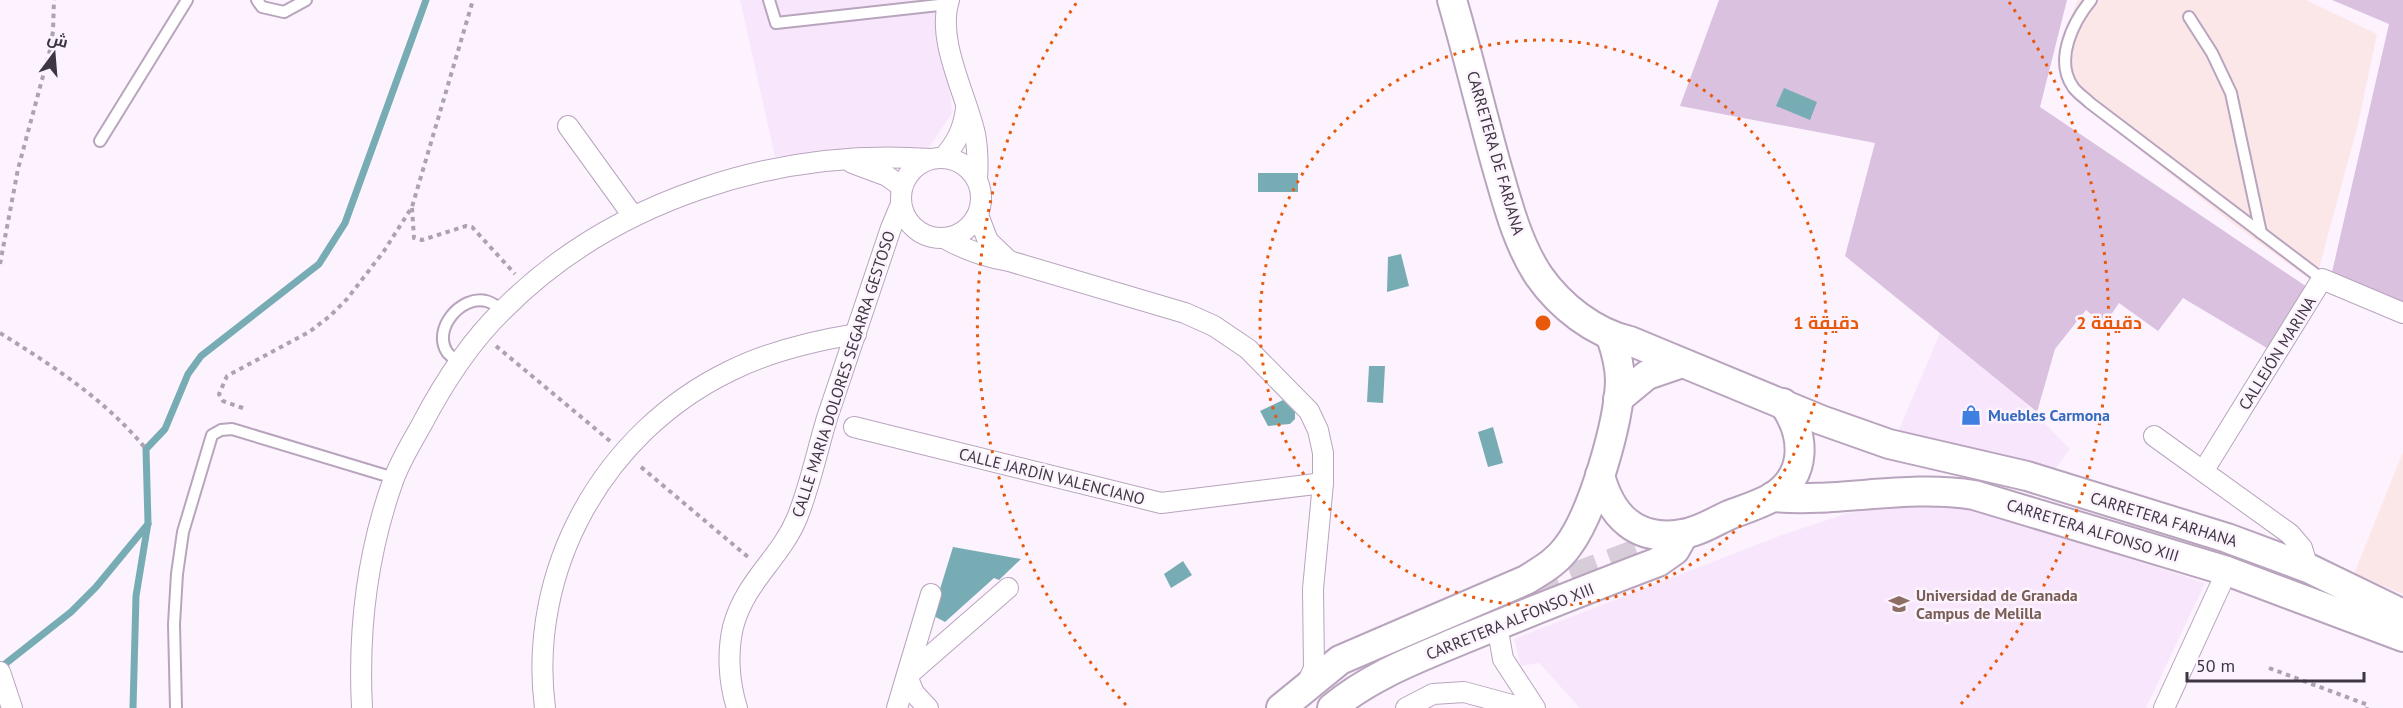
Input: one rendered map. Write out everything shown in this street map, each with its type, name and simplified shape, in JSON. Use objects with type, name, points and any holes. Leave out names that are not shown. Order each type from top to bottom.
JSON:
[{"type":"main road","name":"CARRETERA DE FARJANA","points":[[1452,0],[1514,225],[1528,256],[1550,291],[1566,306],[1611,337],[1682,363]]},
{"type":"main road","points":[[1611,337],[1618,364],[1618,399],[1600,475],[1606,498],[1620,517],[1639,530],[1661,536],[1684,534],[1772,497],[1788,483],[1798,464],[1801,442],[1796,421],[1784,403],[1682,363],[1647,375],[1618,399]]},
{"type":"main road","name":"CARRETERA FARHANA","points":[[1784,403],[1831,424],[1915,451],[2039,480],[2228,538],[2308,568],[2403,614]]},
{"type":"main road","name":"CARRETERA ALFONSO XIII","points":[[1838,483],[1858,476],[1912,474],[1974,480],[2002,486],[2222,553],[2403,620]]},
{"type":"main road","name":"CARRETERA ALFONSO XIII","points":[[1305,696],[1340,660],[1526,580],[1553,563],[1569,546],[1581,525],[1600,475]]},
{"type":"main road","name":"CARRETERA ALFONSO XIII","points":[[1772,497],[1816,499],[1922,490],[1974,495],[2227,571],[2403,637]]},
{"type":"main road","name":"CARRETERA ALFONSO XIII","points":[[1343,705],[1391,669],[1658,562],[1675,550],[1684,534]]},
{"type":"main road","name":"CARRETERA ALFONSO XIII","points":[[1305,696],[1442,626]]},
{"type":"main road","points":[[1281,708],[1305,696]]},
{"type":"street","points":[[948,2],[946,33],[974,132],[978,156],[977,180],[981,197],[978,215],[970,227],[958,235],[944,238],[929,237],[916,230],[906,218],[902,196],[913,170],[937,159],[959,136],[966,109]]},
{"type":"street","points":[[568,126],[633,216]]},
{"type":"street","points":[[362,708],[362,633],[366,591],[372,557],[394,478],[428,411],[458,362],[503,310],[528,288],[590,242],[633,216],[738,178],[832,161],[897,157],[957,161],[969,169],[977,180]]},
{"type":"street","points":[[832,161],[869,168],[902,196]]},
{"type":"street","name":"CALLE MARIA DOLORES SEGARRA GESTOSO","points":[[737,708],[729,662],[733,628],[744,597],[788,536],[797,517],[902,196]]},
{"type":"street","points":[[978,215],[988,241],[1009,261]]},
{"type":"street","points":[[944,238],[964,250],[986,257],[1009,261],[1185,313],[1233,337],[1290,388],[1310,411],[1318,430],[1323,453],[1323,483],[1313,589],[1314,668],[1305,696]]},
{"type":"street","name":"CALLEJÓN MARINA","points":[[2204,470],[2322,279],[2403,313]]},
{"type":"street","points":[[545,708],[542,685],[542,643],[548,601],[559,561],[576,522],[592,494],[623,452],[672,406],[729,371],[792,347],[856,334]]},
{"type":"street","name":"CALLE JARDÍN VALENCIANO","points":[[854,427],[1161,503],[1323,483]]},
{"type":"street","points":[[2154,436],[2204,470],[2296,540],[2306,557],[2308,568]]},
{"type":"street","points":[[2164,708],[2227,571]]},
{"type":"street","points":[[907,676],[1008,588]]},
{"type":"street","points":[[897,708],[931,594]]},
{"type":"street","points":[[1313,623],[1340,660]]},
{"type":"street","points":[[1497,625],[1503,659],[1535,708]]},
{"type":"street","points":[[907,676],[914,693],[928,708]]},
{"type":"street","points":[[3,681],[12,708]]},
{"type":"street","points":[[1406,708],[1433,694],[1464,692],[1523,708]]},
{"type":"lane","points":[[100,141],[187,0]]},
{"type":"lane","points":[[257,0],[262,7],[284,12],[306,0]]},
{"type":"lane","points":[[769,0],[776,23],[948,2]]},
{"type":"lane","points":[[2091,0],[2073,27],[2065,53],[2066,72],[2073,87],[2090,103],[2322,279]]},
{"type":"lane","points":[[2189,17],[2212,53],[2230,93],[2261,233]]},
{"type":"lane","points":[[458,362],[447,352],[443,340],[450,316],[459,307],[473,301],[486,301],[503,310]]},
{"type":"lane","points":[[176,708],[174,624],[177,574],[183,532],[212,435],[221,430],[232,429],[394,478]]},
{"type":"path","points":[[0,264],[18,169],[52,40],[54,0]]},
{"type":"path","points":[[243,408],[223,401],[219,394],[227,376],[309,332],[330,316],[347,299],[384,251],[412,207],[473,0]]},
{"type":"path","points":[[412,207],[414,238],[422,240],[466,226],[472,227],[528,288]]},
{"type":"path","points":[[0,333],[89,394],[126,424],[146,449]]},
{"type":"path","points":[[2269,668],[2368,707]]},
{"type":"shaded area","points":[[740,0],[947,0],[945,49],[952,113],[928,149],[867,147],[775,157]]},
{"type":"shaded area","points":[[1719,0],[2067,0],[2040,107],[2313,291],[2277,354],[2183,298],[2158,331],[2119,303],[2104,325],[2086,310],[2055,349],[2037,412],[1845,256],[1875,143],[1680,106]]},
{"type":"shaded area","points":[[2078,0],[2306,0],[2377,34],[2358,124],[2315,283],[2232,223],[2073,97],[2060,65],[2062,36]]},
{"type":"shaded area","points":[[2332,0],[2403,0],[2403,305],[2330,281],[2389,24]]},
{"type":"shaded area","name":"Muebles Carmona","points":[[1940,333],[2019,397],[2070,449],[2052,473],[1898,432]]},
{"type":"shaded area","points":[[2403,452],[2403,594],[2354,574]]},
{"type":"shaded area","name":"Universidad de Granada Campus de Melilla","points":[[1907,505],[1943,506],[1993,513],[2205,583],[2146,708],[1580,708],[1539,663],[1521,666],[1514,639],[1782,535],[1848,513]]},
{"type":"water","points":[[1784,88],[1817,102],[1810,120],[1776,106]]},
{"type":"water","points":[[1258,173],[1298,173],[1298,192],[1258,192]]},
{"type":"water","points":[[1401,254],[1409,286],[1387,292],[1388,257]]},
{"type":"water","points":[[1369,366],[1385,366],[1383,403],[1367,402]]},
{"type":"water","points":[[1283,400],[1295,412],[1295,419],[1290,424],[1268,426],[1260,411]]},
{"type":"water","points":[[1493,427],[1503,463],[1488,467],[1478,432]]},
{"type":"water","points":[[953,547],[1021,559],[999,580],[994,578],[945,622],[932,615]]},
{"type":"water","points":[[1183,561],[1192,575],[1171,588],[1164,574]]},
{"type":"waterway","points":[[133,708],[136,596],[148,523],[146,449],[165,429],[188,374],[201,356],[319,264],[345,223],[426,0]]},
{"type":"waterway","points":[[0,668],[71,612],[96,587],[148,524]]},
{"type":"tunnel","points":[[1493,607],[1685,535]]},
{"type":"place","name":"Muebles Carmona","points":[[1971,415]]},
{"type":"place","name":"Universidad de Granada Campus de Melilla","points":[[1899,604]]}]
